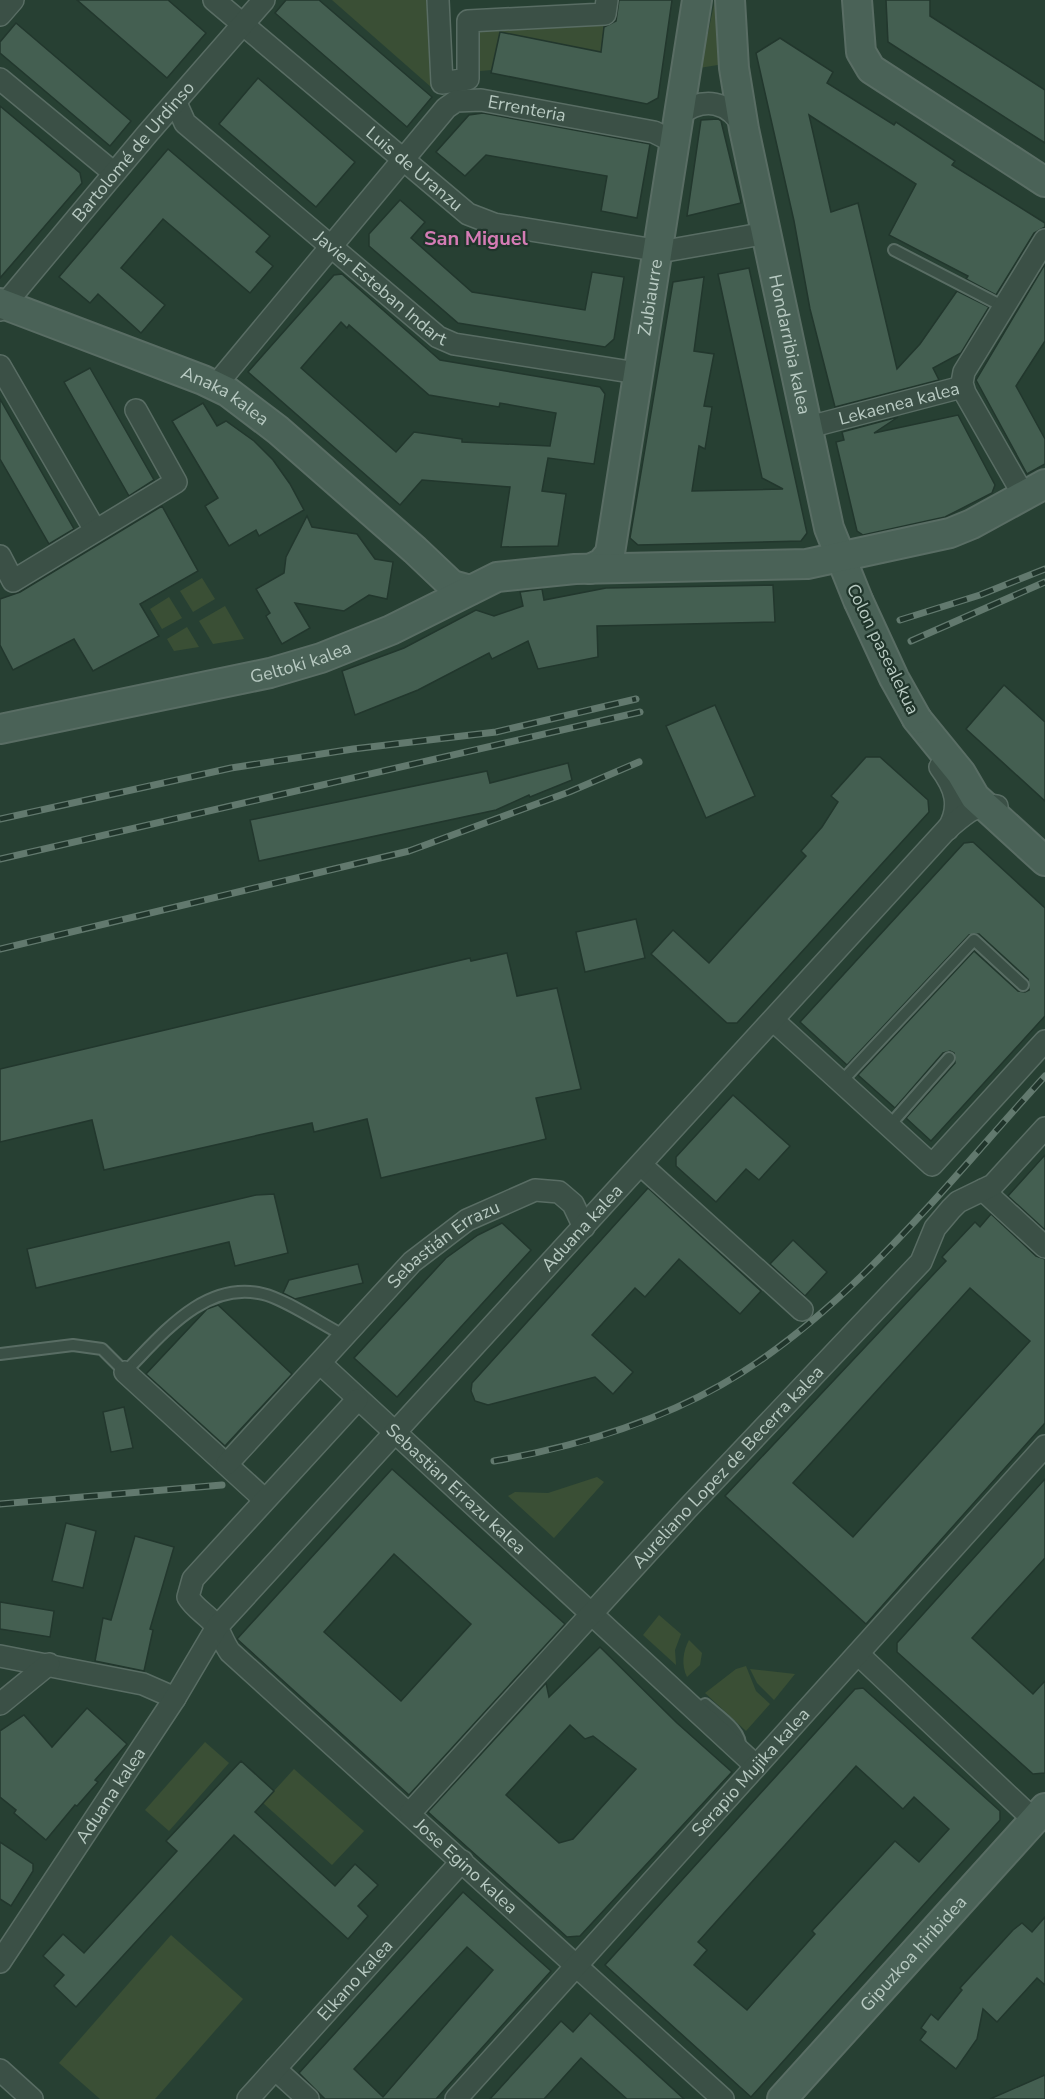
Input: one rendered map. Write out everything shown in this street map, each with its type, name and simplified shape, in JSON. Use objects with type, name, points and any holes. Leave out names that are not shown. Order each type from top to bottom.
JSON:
[{"type":"main road","points":[[690,41],[697,0]]},
{"type":"main road","name":"Hondarribia kalea","points":[[730,0],[734,68],[744,129],[829,528],[839,557]]},
{"type":"main road","points":[[856,0],[861,52],[871,69],[1045,182]]},
{"type":"main road","name":"Zubiaurre","points":[[607,564],[655,250],[690,41]]},
{"type":"main road","name":"Anaka kalea","points":[[1,306],[216,385],[278,430],[457,586]]},
{"type":"main road","name":"Geltoki kalea","points":[[0,729],[270,673],[321,658],[421,614],[457,586],[524,573],[607,564],[807,564],[950,533],[972,524],[1035,490]]},
{"type":"main road","points":[[807,564],[822,549],[829,528]]},
{"type":"main road","name":"Anaka kalea","points":[[415,549],[429,571],[433,586],[430,601],[421,614]]},
{"type":"main road","name":"Colon pasealekua","points":[[839,557],[894,678],[917,719],[989,804]]},
{"type":"main road","name":"Geltoki kalea","points":[[807,564],[835,576],[858,600]]},
{"type":"main road","points":[[989,804],[1045,846]]},
{"type":"main road","points":[[989,804],[1045,861]]},
{"type":"main road","name":"Gipuzkoa hiribidea","points":[[782,2099],[1041,1821]]},
{"type":"main road","name":"Gipuzkoa hiribidea","points":[[805,2099],[1041,1821]]},
{"type":"street","points":[[0,15],[13,0]]},
{"type":"street","name":"Luis de Uranzu","points":[[214,0],[468,214],[494,225],[655,250],[671,250],[767,233]]},
{"type":"street","name":"Bartolomé de Urdinso","points":[[1,306],[264,0]]},
{"type":"street","points":[[438,0],[442,83],[468,79],[468,21],[605,14],[607,0]]},
{"type":"street","points":[[690,41],[701,22],[707,0]]},
{"type":"street","points":[[0,79],[114,173]]},
{"type":"street","name":"Errenteria","points":[[216,385],[230,365],[446,108],[456,101],[506,104],[654,132],[674,142]]},
{"type":"street","name":"Javier Esteban Indart","points":[[176,103],[185,123],[445,341],[637,373]]},
{"type":"street","name":"Hondarribia kalea","points":[[679,115],[699,103],[721,104],[732,111],[744,129]]},
{"type":"street","name":"Lekaenea kalea","points":[[809,428],[962,387],[964,372],[1045,240]]},
{"type":"street","points":[[0,366],[95,530]]},
{"type":"street","points":[[962,387],[1035,490]]},
{"type":"street","points":[[0,556],[14,580],[176,482],[136,410]]},
{"type":"street","name":"Aduana kalea","points":[[917,719],[926,748],[949,779],[956,795],[955,813],[947,829]]},
{"type":"street","name":"Aduana kalea","points":[[0,1962],[175,1698],[217,1627],[393,1432],[774,1021],[947,829],[971,809],[989,804]]},
{"type":"street","points":[[774,1021],[932,1165],[1045,1041]]},
{"type":"street","name":"Aureliano Lopez de Becerra kalea","points":[[410,1813],[594,1610],[921,1262],[935,1228],[958,1202],[993,1185],[1045,1128]]},
{"type":"street","points":[[641,1165],[802,1311]]},
{"type":"street","name":"Sebastián Errazu","points":[[321,1364],[412,1262],[467,1220],[535,1190],[559,1192],[573,1204],[584,1227]]},
{"type":"street","points":[[977,1193],[1045,1247]]},
{"type":"street","points":[[227,1464],[321,1364]]},
{"type":"street","name":"Sebastian Errazu kalea","points":[[321,1364],[357,1400],[594,1610],[756,1766]]},
{"type":"street","points":[[125,1371],[264,1499]]},
{"type":"street","points":[[217,1627],[195,1609],[188,1597],[193,1579],[357,1400]]},
{"type":"street","name":"Serapio Mujika kalea","points":[[456,2099],[1045,1446]]},
{"type":"street","name":"Jose Egino kalea","points":[[217,1627],[220,1640],[230,1653],[410,1813],[723,2099]]},
{"type":"street","points":[[858,1654],[1041,1821]]},
{"type":"street","points":[[0,1656],[143,1684],[175,1698]]},
{"type":"street","points":[[0,1704],[49,1664]]},
{"type":"street","name":"Elkano kalea","points":[[248,2099],[462,1861]]},
{"type":"street","points":[[275,2069],[308,2099]]},
{"type":"street","points":[[0,2070],[32,2099]]},
{"type":"lane","points":[[894,250],[1004,307]]},
{"type":"lane","points":[[841,1082],[974,940],[1023,985]]},
{"type":"lane","points":[[889,1126],[949,1058]]},
{"type":"lane","points":[[0,1354],[73,1345],[102,1349],[125,1371],[184,1314],[210,1299],[240,1292],[264,1294],[345,1336]]},
{"type":"lane","points":[[594,1610],[672,1675]]},
{"type":"lane","points":[[705,1704],[738,1735],[742,1742],[740,1752]]},
{"type":"green space","points":[[332,0],[438,0],[442,83],[431,87]]},
{"type":"green space","points":[[715,0],[720,0],[724,64],[693,69],[708,33]]},
{"type":"green space","points":[[605,14],[601,52],[501,32],[492,70],[468,72],[468,21]]},
{"type":"green space","points":[[202,578],[215,599],[193,612],[180,591]]},
{"type":"green space","points":[[169,597],[182,618],[162,629],[150,609]]},
{"type":"green space","points":[[225,606],[244,639],[213,644],[199,621]]},
{"type":"green space","points":[[187,627],[199,647],[174,651],[167,639]]},
{"type":"green space","points":[[597,1477],[604,1482],[554,1538],[508,1496],[515,1492],[548,1493]]},
{"type":"green space","points":[[659,1615],[681,1634],[675,1650],[676,1665],[643,1635]]},
{"type":"green space","points":[[689,1640],[702,1653],[700,1665],[687,1677],[684,1658]]},
{"type":"green space","points":[[746,1666],[756,1691],[770,1704],[746,1731],[705,1693],[736,1669]]},
{"type":"green space","points":[[750,1669],[795,1674],[774,1700],[757,1683]]},
{"type":"green space","points":[[205,1742],[229,1763],[169,1831],[145,1810]]},
{"type":"green space","points":[[294,1769],[364,1831],[332,1865],[263,1803]]},
{"type":"green space","points":[[171,1935],[243,1999],[155,2099],[100,2099],[59,2063]]},
{"type":"building","points":[[77,0],[168,0],[206,33],[167,78]]},
{"type":"building","points":[[286,0],[319,0],[432,97],[407,127],[275,13]]},
{"type":"building","points":[[619,0],[672,0],[658,98],[647,104],[491,73],[500,32],[601,52],[604,27],[616,21]]},
{"type":"building","points":[[886,0],[930,0],[930,16],[1045,90],[1045,143],[888,42]]},
{"type":"building","points":[[16,23],[131,121],[110,146],[0,53],[0,42]]},
{"type":"building","points":[[780,38],[833,72],[827,83],[894,125],[896,122],[955,161],[952,165],[1045,223],[1045,227],[1034,233],[996,295],[966,279],[968,276],[889,235],[916,184],[809,115],[831,212],[858,203],[897,369],[920,344],[957,291],[989,307],[961,353],[933,368],[939,380],[835,407],[810,309],[794,221],[756,53]]},
{"type":"building","points":[[258,78],[355,162],[316,207],[219,124]]},
{"type":"building","points":[[0,106],[80,173],[82,183],[0,278]]},
{"type":"building","points":[[483,113],[650,144],[637,218],[601,211],[607,176],[486,155],[465,176],[436,152],[469,115]]},
{"type":"building","points":[[718,119],[721,121],[741,203],[687,216],[701,120]]},
{"type":"building","points":[[168,149],[270,236],[256,252],[273,266],[250,293],[163,219],[121,268],[165,305],[141,333],[98,294],[90,303],[59,277]]},
{"type":"building","points":[[400,200],[425,222],[411,238],[472,292],[585,310],[592,272],[624,277],[614,339],[605,347],[458,323],[369,246],[369,234]]},
{"type":"building","points":[[1045,264],[1045,341],[1016,386],[1045,439],[1045,464],[1027,474],[976,380]]},
{"type":"building","points":[[749,268],[807,533],[801,541],[638,545],[630,538],[673,282],[704,277],[694,351],[714,354],[704,406],[712,407],[705,449],[699,446],[692,491],[783,489],[762,478],[718,274]]},
{"type":"building","points":[[342,274],[440,360],[600,387],[605,394],[594,464],[548,458],[542,491],[566,494],[558,546],[501,547],[510,487],[422,480],[400,505],[248,372],[334,275]],"holes":[[[341,322],[347,328],[349,325],[429,395],[499,407],[500,403],[556,413],[550,446],[462,442],[462,439],[414,432],[396,452],[301,368]]]},
{"type":"building","points":[[90,368],[154,480],[129,496],[64,382]]},
{"type":"building","points":[[0,399],[74,529],[49,544],[0,459]]},
{"type":"building","points":[[203,403],[217,426],[226,421],[254,441],[273,460],[290,484],[304,510],[259,536],[256,530],[229,546],[205,506],[218,498],[172,421]]},
{"type":"building","points":[[958,415],[995,485],[992,493],[945,517],[863,535],[857,531],[836,442],[844,440],[842,432],[898,417],[874,433]]},
{"type":"building","points":[[162,506],[198,571],[140,604],[159,636],[93,671],[74,639],[13,670],[0,645],[0,599],[20,592]]},
{"type":"building","points":[[307,516],[312,527],[357,534],[375,559],[393,562],[387,599],[369,595],[344,611],[295,603],[310,628],[282,644],[266,616],[270,613],[256,589],[284,573],[286,557]]},
{"type":"building","points":[[773,585],[775,622],[597,626],[598,657],[538,669],[528,641],[492,659],[489,653],[418,690],[355,715],[342,671],[404,648],[476,610],[494,616],[523,606],[520,592],[542,589],[544,600],[606,588]]},
{"type":"building","points":[[1004,685],[1045,722],[1045,801],[966,729]]},
{"type":"building","points":[[715,705],[755,796],[706,818],[666,726]]},
{"type":"building","points":[[866,757],[880,757],[928,800],[929,812],[737,1023],[727,1023],[651,954],[673,930],[709,963],[806,856],[801,851],[822,827],[838,802],[831,796]]},
{"type":"building","points":[[568,763],[572,780],[530,797],[529,795],[496,810],[259,861],[250,820],[487,771],[490,783]]},
{"type":"building","points":[[973,842],[1045,908],[1045,1016],[931,1141],[906,1118],[955,1063],[954,1053],[950,1051],[943,1053],[895,1108],[858,1075],[974,951],[1018,991],[1029,990],[1028,979],[979,934],[969,935],[847,1065],[800,1022],[964,843]]},
{"type":"building","points":[[636,919],[645,958],[585,972],[576,932]]},
{"type":"building","points":[[507,953],[517,996],[557,988],[581,1089],[536,1098],[546,1139],[381,1178],[367,1119],[314,1132],[312,1123],[104,1170],[92,1120],[0,1142],[0,1069],[470,958],[471,961]]},
{"type":"building","points":[[733,1095],[790,1146],[759,1180],[746,1169],[716,1202],[676,1166],[676,1157]]},
{"type":"building","points":[[1045,1155],[1045,1230],[1008,1196]]},
{"type":"building","points":[[648,1188],[761,1291],[740,1314],[679,1259],[645,1297],[635,1288],[592,1335],[633,1372],[613,1394],[595,1377],[488,1405],[475,1401],[471,1391],[472,1383]]},
{"type":"building","points":[[274,1194],[288,1253],[235,1266],[229,1242],[36,1288],[27,1249],[256,1195]]},
{"type":"building","points":[[991,1214],[1036,1256],[1045,1259],[1045,1423],[866,1624],[725,1496],[946,1261],[942,1257],[975,1222],[980,1227]],"holes":[[[970,1288],[1030,1341],[853,1537],[793,1483]]]},
{"type":"building","points":[[502,1223],[531,1250],[397,1397],[354,1358],[446,1258],[478,1235]]},
{"type":"building","points":[[793,1240],[827,1272],[805,1296],[770,1264]]},
{"type":"building","points":[[358,1264],[363,1283],[295,1299],[283,1293],[289,1280]]},
{"type":"building","points":[[218,1305],[292,1374],[225,1446],[146,1374],[207,1309]]},
{"type":"building","points":[[124,1407],[133,1448],[111,1452],[103,1412]]},
{"type":"building","points":[[392,1469],[565,1624],[409,1795],[237,1639]],"holes":[[[394,1554],[471,1624],[401,1701],[324,1632]]]},
{"type":"building","points":[[1045,1479],[1045,1558],[972,1638],[1033,1694],[1045,1681],[1045,1773],[1033,1774],[897,1652],[897,1643]]},
{"type":"building","points":[[66,1523],[96,1531],[83,1588],[52,1581]]},
{"type":"building","points":[[135,1536],[174,1547],[150,1629],[153,1630],[144,1671],[95,1661],[103,1618],[111,1620]]},
{"type":"building","points":[[0,1602],[54,1611],[50,1637],[0,1629]]},
{"type":"building","points":[[600,1647],[677,1723],[732,1772],[580,1936],[567,1937],[428,1812],[546,1683],[549,1697]],"holes":[[[570,1725],[585,1739],[593,1736],[636,1769],[573,1839],[559,1843],[506,1795]]]},
{"type":"building","points":[[863,1688],[1000,1811],[1000,1820],[751,2097],[605,1965],[855,1689]],"holes":[[[856,1766],[903,1809],[914,1797],[949,1829],[919,1862],[895,1841],[812,1931],[815,1934],[747,2010],[694,1965],[707,1950],[698,1942]]]},
{"type":"building","points":[[87,1708],[127,1744],[95,1780],[98,1782],[46,1840],[14,1813],[16,1810],[0,1797],[0,1731],[24,1715],[52,1747]]},
{"type":"building","points":[[241,1761],[274,1791],[255,1812],[335,1886],[355,1864],[378,1885],[358,1906],[368,1916],[348,1939],[234,1835],[76,2007],[54,1986],[64,1975],[43,1956],[63,1934],[84,1953],[177,1851],[166,1841]]},
{"type":"building","points":[[0,1842],[33,1864],[33,1871],[11,1906],[0,1899]]},
{"type":"building","points":[[463,1892],[551,1971],[436,2099],[325,2099],[299,2073]],"holes":[[[467,1947],[493,1970],[383,2097],[354,2069]]]},
{"type":"building","points":[[1045,1917],[1045,1985],[1037,1978],[997,2022],[983,2009],[977,2039],[956,2069],[920,2040],[926,2032],[921,2028],[931,2014],[938,2020],[962,1990],[960,1988],[1013,1930],[1022,1923],[1032,1932]]},
{"type":"building","points":[[590,2013],[684,2099],[627,2099],[581,2058],[544,2099],[490,2099],[561,2021],[573,2032]]},
{"type":"building","points":[[1045,2075],[1045,2099],[990,2099]]},
{"type":"railway","points":[[900,620],[980,595],[1045,569]]},
{"type":"railway","points":[[911,641],[1045,582]]},
{"type":"railway","points":[[0,819],[231,768],[353,749],[496,732],[636,699]]},
{"type":"railway","points":[[0,859],[640,712]]},
{"type":"railway","points":[[0,949],[409,851],[569,792],[639,762]]},
{"type":"railway","points":[[494,1461],[553,1449],[639,1423],[721,1385],[767,1356],[811,1322],[894,1244],[1045,1076]]},
{"type":"railway","points":[[0,1504],[222,1485]]},
{"type":"district","name":"San Miguel","points":[[476,238]]}]
